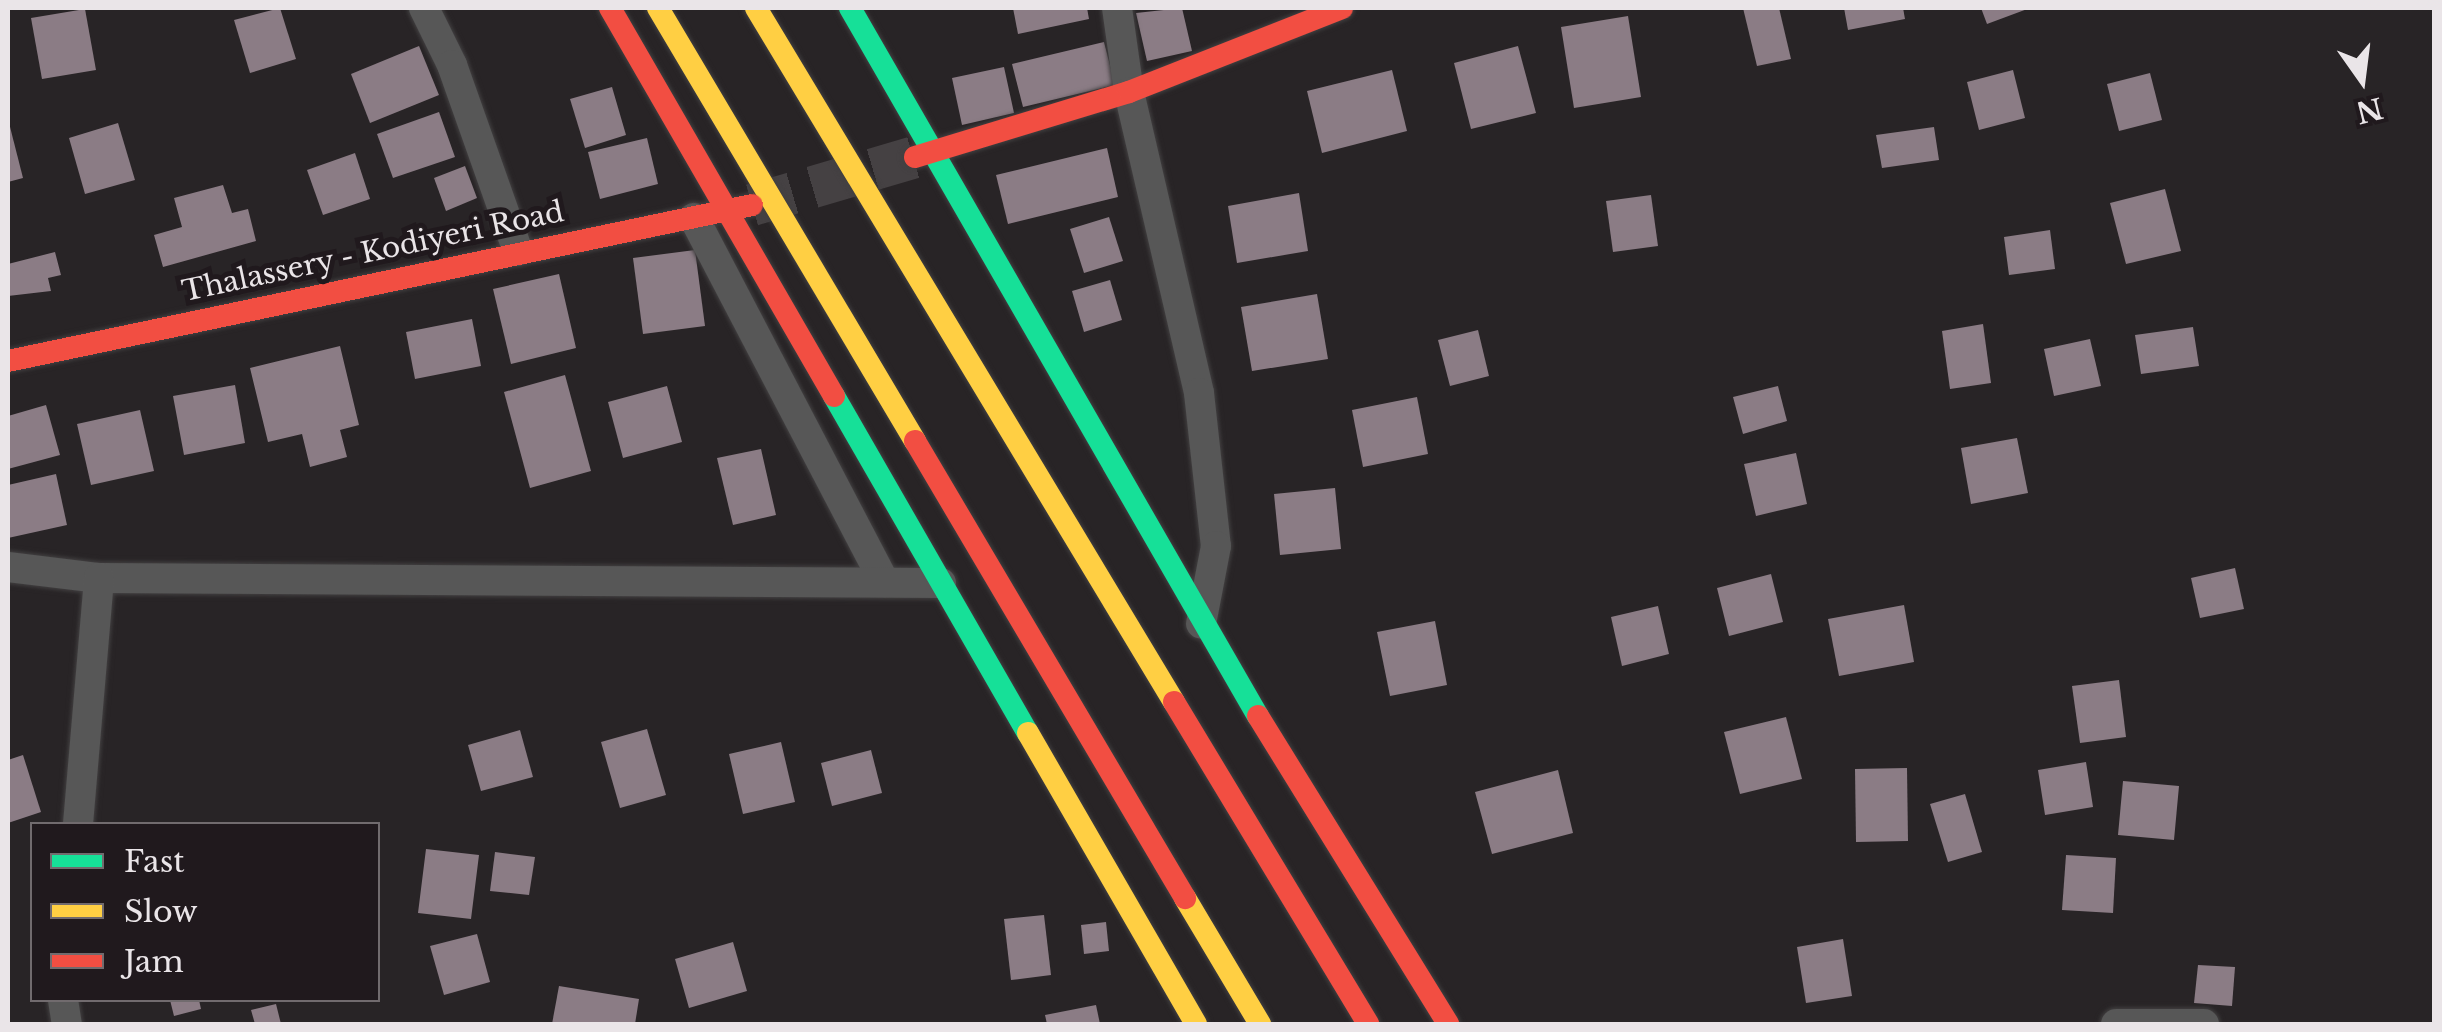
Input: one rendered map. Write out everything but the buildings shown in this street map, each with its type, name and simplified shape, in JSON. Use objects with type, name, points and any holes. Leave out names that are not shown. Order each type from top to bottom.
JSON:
[{"type":"main road","points":[[610,8],[740,208],[942,583],[1196,1024]]},
{"type":"main road","points":[[658,8],[1260,1024]]},
{"type":"main road","points":[[756,8],[1368,1024]]},
{"type":"main road","points":[[850,8],[925,155],[1201,624],[1448,1024]]},
{"type":"main road","points":[[925,155],[1129,92],[1342,8]]},
{"type":"main road","name":"Thalassery - Kodiyeri Road","points":[[8,361],[518,251],[740,208]]},
{"type":"street","points":[[424,8],[452,65],[518,251]]},
{"type":"street","points":[[1117,8],[1129,92],[1199,394],[1216,546],[1201,624]]},
{"type":"street","points":[[694,218],[884,582]]},
{"type":"street","points":[[8,568],[99,578],[942,583]]},
{"type":"street","points":[[78,822],[99,578]]},
{"type":"street","points":[[2116,1024],[2204,1024]]},
{"type":"tunnel","points":[[752,205],[915,157]]},
{"type":"traffic: fast","points":[[850,8],[1258,716]]},
{"type":"traffic: fast","points":[[834,396],[1028,733]]},
{"type":"traffic: slow","points":[[658,8],[915,441]]},
{"type":"traffic: slow","points":[[756,8],[1174,702]]},
{"type":"traffic: slow","points":[[1028,733],[1196,1024]]},
{"type":"traffic: slow","points":[[1185,898],[1260,1024]]},
{"type":"traffic: jam","points":[[610,8],[834,396]]},
{"type":"traffic: jam","points":[[915,157],[1129,92],[1342,8]]},
{"type":"traffic: jam","points":[[8,361],[752,205]]},
{"type":"traffic: jam","points":[[915,441],[1185,898]]},
{"type":"traffic: jam","points":[[1174,702],[1368,1024]]},
{"type":"traffic: jam","points":[[1258,716],[1448,1024]]}]
